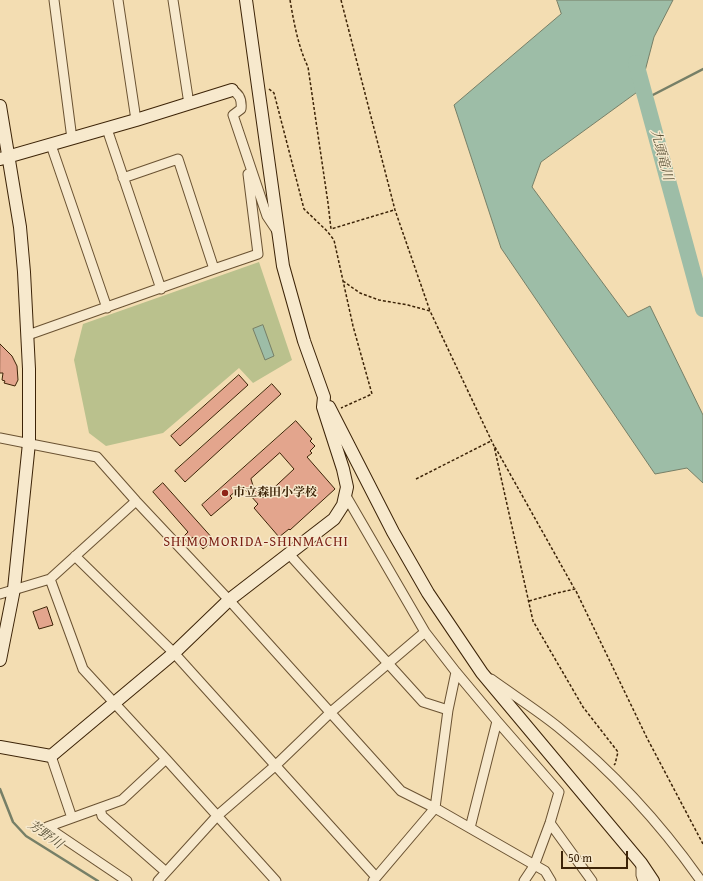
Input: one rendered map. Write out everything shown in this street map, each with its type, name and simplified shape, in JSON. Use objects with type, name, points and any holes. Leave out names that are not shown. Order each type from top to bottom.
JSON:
[{"type":"street","points":[[54,0],[72,138]]},
{"type":"street","points":[[118,0],[136,120]]},
{"type":"street","points":[[173,0],[189,104]]},
{"type":"street","points":[[246,0],[283,266],[304,341],[324,396],[393,532],[428,593],[482,673],[641,863],[653,881]]},
{"type":"street","points":[[5,158],[107,129],[232,90],[236,92],[242,101],[241,109],[233,116],[267,216],[278,232]]},
{"type":"street","points":[[0,106],[5,158],[20,227],[28,335],[29,443],[14,589],[0,660]]},
{"type":"street","points":[[107,129],[161,289]]},
{"type":"street","points":[[51,145],[107,308]]},
{"type":"street","points":[[28,335],[258,254],[246,155]]},
{"type":"street","points":[[123,178],[178,159],[214,269]]},
{"type":"street","points":[[51,756],[174,653],[229,600],[334,519],[343,505],[347,487],[323,407],[324,396]]},
{"type":"street","points":[[0,438],[97,457],[331,712],[401,791],[435,808],[545,871],[551,881]]},
{"type":"street","points":[[346,496],[425,632],[497,721],[559,792],[550,823],[534,866],[524,881]]},
{"type":"street","points":[[0,594],[50,579],[136,501]]},
{"type":"street","points":[[289,554],[423,702],[448,710]]},
{"type":"street","points":[[75,556],[174,653],[276,765],[375,879],[435,808],[448,710],[456,672]]},
{"type":"street","points":[[50,579],[83,669],[276,881]]},
{"type":"street","points":[[158,881],[217,816],[276,765],[331,712],[425,632]]},
{"type":"street","points":[[482,673],[557,726],[617,780],[661,829],[701,881]]},
{"type":"street","points":[[470,828],[497,721]]},
{"type":"street","points":[[0,746],[51,756]]},
{"type":"street","points":[[51,756],[72,818]]},
{"type":"street","points":[[127,881],[47,827],[122,800],[166,759]]},
{"type":"street","points":[[100,808],[102,816],[166,872]]},
{"type":"street","points":[[550,823],[592,881]]},
{"type":"street","points":[[641,863],[641,875],[643,881]]},
{"type":"path","points":[[290,0],[302,55],[308,67],[331,230],[395,210]]},
{"type":"path","points":[[341,0],[395,210],[430,311],[492,440],[575,589],[647,738],[703,844]]},
{"type":"path","points":[[258,81],[274,93],[304,209],[327,231],[334,240],[353,326],[372,394],[332,412]]},
{"type":"path","points":[[343,281],[360,293],[379,300],[408,305],[430,311]]},
{"type":"path","points":[[416,479],[492,440]]},
{"type":"path","points":[[492,440],[503,481],[533,621],[579,700],[618,752],[615,764],[606,770]]},
{"type":"path","points":[[529,601],[556,592],[575,589]]},
{"type":"shaded area","points":[[557,0],[673,0],[654,37],[640,90],[541,162],[532,187],[628,317],[650,306],[703,415],[703,483],[687,468],[655,474],[501,248],[454,105],[561,14]]},
{"type":"shaded area","points":[[259,262],[292,360],[253,383],[239,368],[163,433],[106,446],[89,433],[74,360],[83,324]]},
{"type":"shaded area","points":[[263,325],[274,356],[265,360],[253,329]]},
{"type":"building","points":[[0,344],[12,356],[17,366],[18,380],[15,386],[4,383],[5,381],[2,380],[3,373],[0,373]]},
{"type":"building","points":[[239,375],[248,385],[180,446],[171,436]]},
{"type":"building","points":[[272,384],[281,394],[185,482],[175,471]]},
{"type":"building","points":[[296,421],[312,439],[310,441],[315,446],[310,451],[312,453],[307,457],[335,489],[290,530],[289,529],[279,537],[254,508],[258,504],[242,486],[230,496],[232,498],[211,516],[202,505]],"holes":[[[280,453],[294,469],[263,498],[254,489],[251,479]]]},
{"type":"building","points":[[163,483],[214,540],[203,549],[193,537],[187,542],[183,537],[188,532],[153,492]]},
{"type":"building","points":[[47,607],[53,625],[39,629],[33,612]]},
{"type":"waterway","name":"九頭竜川","points":[[636,63],[703,309]]},
{"type":"waterway","points":[[645,99],[703,69]]},
{"type":"waterway","name":"芳野川","points":[[0,789],[13,822],[26,836],[98,881]]},
{"type":"place","name":"市立森田小学校","points":[[225,493]]},
{"type":"district","name":"SHIMOMORIDA-SHINMACHI","points":[[256,542]]}]
